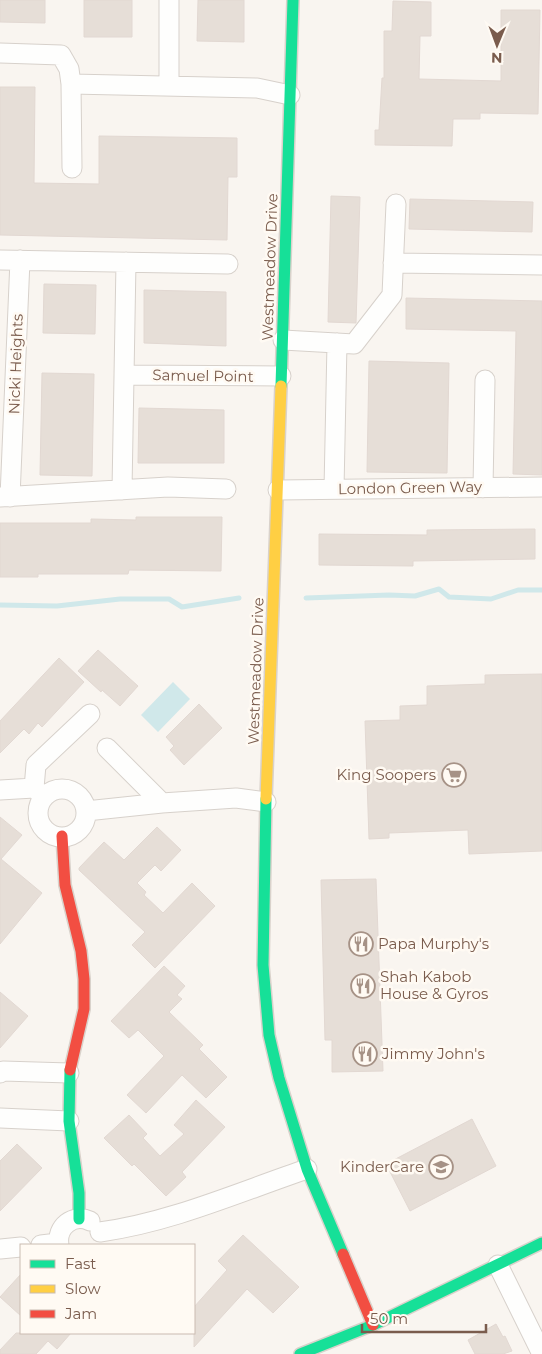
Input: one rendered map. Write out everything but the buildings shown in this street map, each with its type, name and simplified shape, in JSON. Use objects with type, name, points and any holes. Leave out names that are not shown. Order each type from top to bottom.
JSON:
[{"type":"street","points":[[169,0],[169,86]]},
{"type":"street","name":"Westmeadow Drive","points":[[292,0],[282,376],[266,802],[263,965],[269,1036],[278,1078],[307,1169],[373,1325]]},
{"type":"street","points":[[0,53],[61,55],[69,69],[71,84],[72,168]]},
{"type":"street","points":[[71,84],[257,88],[290,95]]},
{"type":"street","points":[[282,340],[354,344],[392,295],[396,204]]},
{"type":"street","points":[[0,260],[228,264]]},
{"type":"street","name":"Nicki Heights","points":[[5,497],[20,260]]},
{"type":"street","points":[[122,490],[126,262]]},
{"type":"street","points":[[393,263],[542,265]]},
{"type":"street","points":[[334,489],[337,343]]},
{"type":"street","name":"Samuel Point","points":[[124,375],[282,376]]},
{"type":"street","points":[[483,488],[486,380]]},
{"type":"street","points":[[5,497],[168,487],[226,489]]},
{"type":"street","name":"London Green Way","points":[[278,490],[542,487]]},
{"type":"street","points":[[0,790],[39,793],[54,790],[70,790],[82,799],[86,811],[84,822],[80,829],[74,834],[62,836],[51,834],[44,829],[38,815],[39,793],[36,765],[90,714]]},
{"type":"street","points":[[107,748],[162,803]]},
{"type":"street","points":[[86,811],[236,798],[266,802]]},
{"type":"street","points":[[62,836],[65,885],[81,951],[84,979],[84,1009],[69,1073],[69,1122],[79,1193],[79,1218]]},
{"type":"street","points":[[0,1073],[3,1071],[69,1073]]},
{"type":"street","points":[[0,1118],[69,1122]]},
{"type":"street","points":[[53,1244],[66,1223],[79,1218],[92,1222],[101,1239],[133,1226],[199,1208],[307,1169]]},
{"type":"street","points":[[300,1354],[373,1325],[542,1243]]},
{"type":"street","points":[[0,1249],[20,1247]]},
{"type":"street","points":[[498,1266],[542,1354]]},
{"type":"water","points":[[173,682],[190,699],[158,732],[141,715]]},
{"type":"waterway","points":[[306,598],[415,596],[439,589],[449,597],[491,599],[518,590],[542,590]]},
{"type":"waterway","points":[[0,605],[57,606],[120,599],[169,599],[182,607],[239,598]]},
{"type":"traffic: fast","points":[[281,386],[293,0]]},
{"type":"traffic: fast","points":[[266,799],[263,965],[269,1035],[279,1078],[307,1169],[343,1254]]},
{"type":"traffic: fast","points":[[70,1070],[69,1121],[79,1193],[79,1219]]},
{"type":"traffic: fast","points":[[300,1354],[373,1325],[542,1243]]},
{"type":"traffic: slow","points":[[266,799],[281,386]]},
{"type":"traffic: jam","points":[[62,836],[65,885],[81,951],[84,979],[84,1009],[70,1070]]},
{"type":"traffic: jam","points":[[343,1254],[373,1325]]},
{"type":"place","name":"King Soopers","points":[[454,775]]},
{"type":"place","name":"Papa Murphy's","points":[[361,944]]},
{"type":"place","name":"Shah Kabob House & Gyros","points":[[363,986]]},
{"type":"place","name":"Jimmy John's","points":[[365,1054]]},
{"type":"place","name":"KinderCare","points":[[441,1167]]}]
